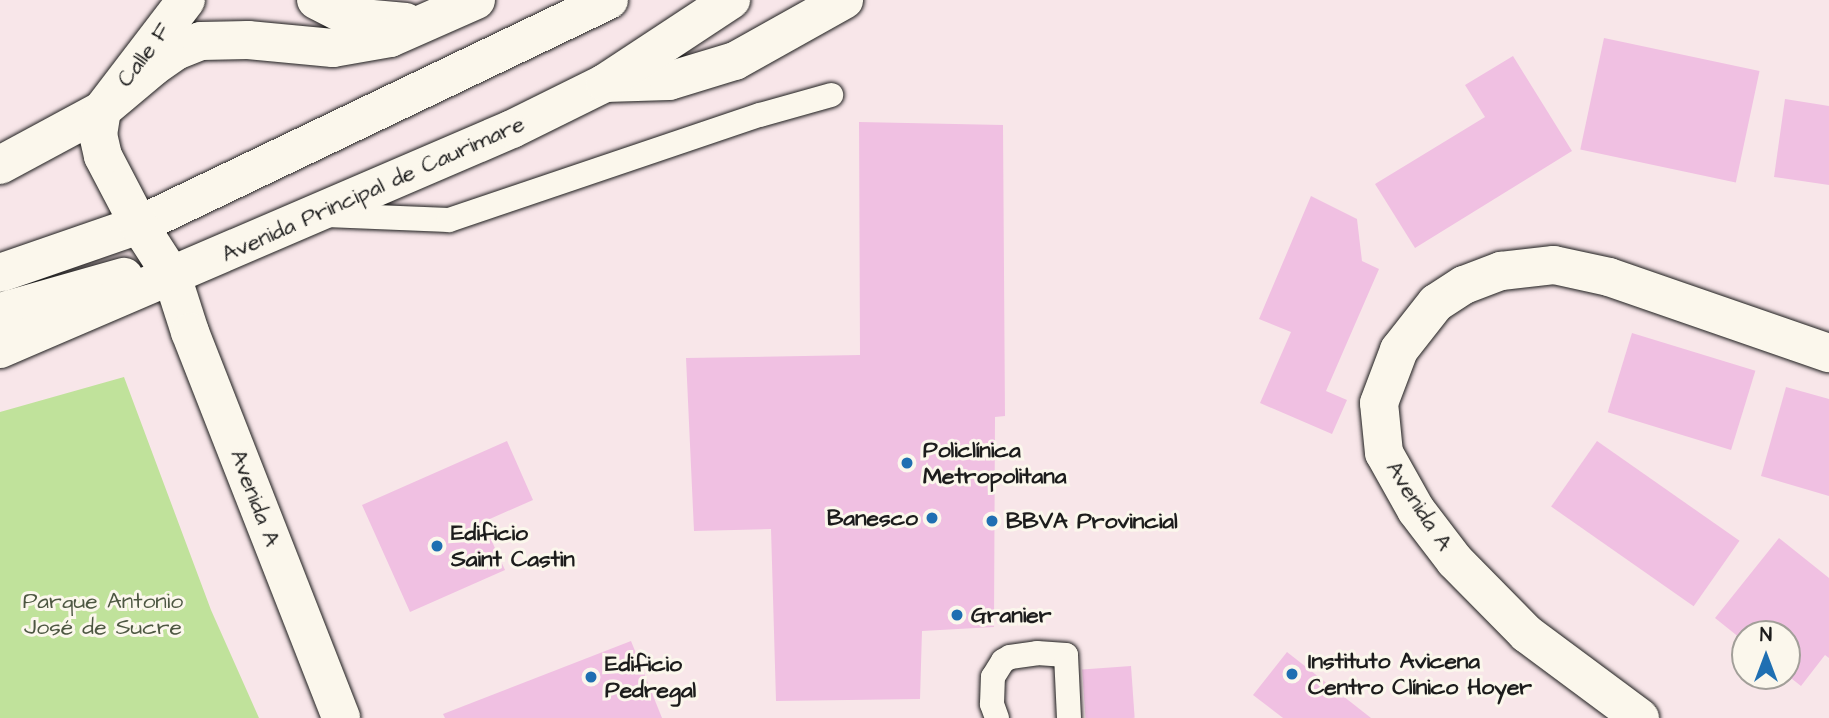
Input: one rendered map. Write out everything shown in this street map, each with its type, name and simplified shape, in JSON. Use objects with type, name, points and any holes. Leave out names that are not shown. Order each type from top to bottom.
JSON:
[{"type":"main road","name":"Calle F","points":[[102,110],[186,0]]},
{"type":"main road","points":[[316,0],[350,17],[387,23],[429,21]]},
{"type":"main road","points":[[0,165],[102,110],[153,67],[176,51],[201,41],[248,40],[333,48],[390,38],[476,0]]},
{"type":"main road","points":[[0,273],[139,225],[609,0]]},
{"type":"main road","name":"Avenida Principal de Caurimare","points":[[0,349],[512,129],[605,83],[731,0]]},
{"type":"main road","points":[[605,83],[669,81],[735,61],[844,0]]},
{"type":"main road","name":"Avenida A","points":[[102,110],[98,135],[103,156],[139,225],[172,276],[190,332],[341,718]]},
{"type":"main road","name":"Avenida A","points":[[1640,718],[1527,634],[1455,561],[1416,510],[1384,453],[1379,403],[1399,350],[1436,303],[1464,285],[1501,271],[1553,265],[1609,277],[1829,353]]},
{"type":"main road","points":[[0,312],[123,277],[172,276]]},
{"type":"lane","points":[[315,214],[449,220],[760,115],[831,95]]},
{"type":"lane","points":[[997,718],[992,704],[993,677],[1003,661],[1010,657],[1037,653],[1066,654],[1069,718]]},
{"type":"green space","name":"Parque Antonio José de Sucre","points":[[124,377],[211,610],[259,718],[0,718],[0,412]]},
{"type":"building","points":[[1604,38],[1760,71],[1736,183],[1580,150]]},
{"type":"building","points":[[1513,56],[1572,151],[1415,248],[1375,184],[1485,117],[1465,85]]},
{"type":"building","points":[[1785,99],[1829,106],[1829,185],[1774,177]]},
{"type":"building","points":[[859,122],[1003,125],[1005,416],[995,417],[994,627],[922,631],[920,699],[776,701],[771,529],[694,531],[686,358],[860,355]]},
{"type":"building","points":[[1311,196],[1357,219],[1362,261],[1379,269],[1326,391],[1347,400],[1332,434],[1260,403],[1291,332],[1259,319]]},
{"type":"building","points":[[1632,333],[1755,371],[1731,450],[1608,412]]},
{"type":"building","points":[[1786,387],[1829,399],[1829,496],[1761,476]]},
{"type":"building","name":"Edificio Saint Castin","points":[[507,441],[533,500],[483,522],[505,570],[410,612],[362,505]]},
{"type":"building","points":[[1597,441],[1740,541],[1694,606],[1551,507]]},
{"type":"building","points":[[1779,538],[1829,578],[1829,658],[1825,655],[1801,686],[1801,620],[1731,620],[1731,631],[1715,618]]},
{"type":"building","name":"Edificio Pedregal","points":[[631,641],[662,718],[445,718],[443,714]]},
{"type":"building","name":"Instituto Avicena Centro Clínico Hoyer","points":[[1287,652],[1371,718],[1283,718],[1253,695]]},
{"type":"building","points":[[1131,666],[1135,718],[1086,718],[1082,669]]},
{"type":"place","name":"Policlínica Metropolitana","points":[[907,463]]},
{"type":"place","name":"Banesco","points":[[932,518]]},
{"type":"place","name":"BBVA Provincial","points":[[992,521]]},
{"type":"place","name":"Edificio Saint Castin","points":[[437,546]]},
{"type":"place","name":"Granier","points":[[957,615]]},
{"type":"place","name":"Instituto Avicena Centro Clínico Hoyer","points":[[1292,674]]},
{"type":"place","name":"Edificio Pedregal","points":[[591,677]]}]
